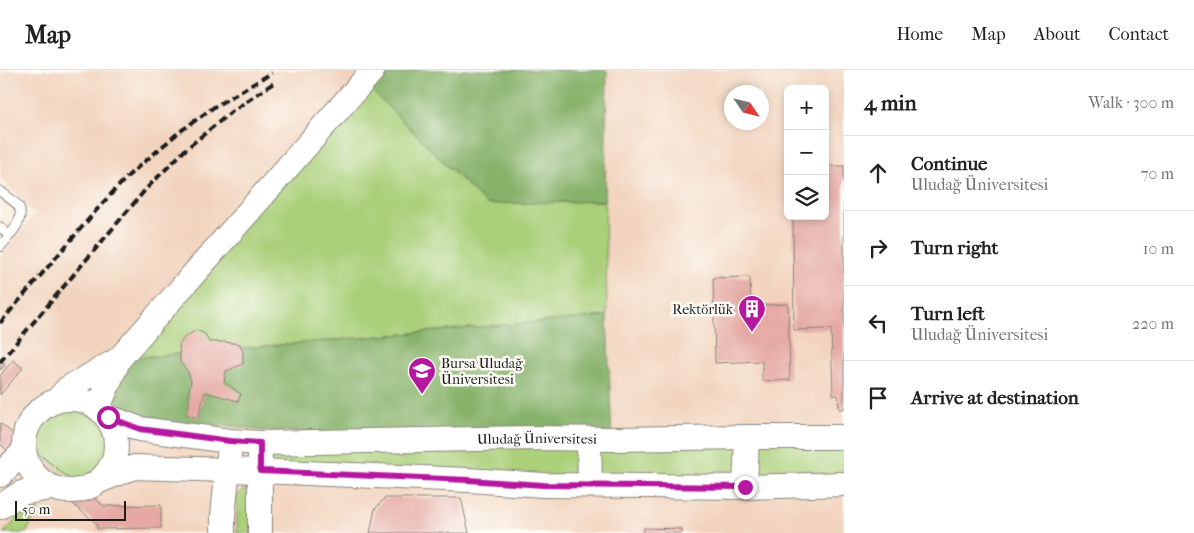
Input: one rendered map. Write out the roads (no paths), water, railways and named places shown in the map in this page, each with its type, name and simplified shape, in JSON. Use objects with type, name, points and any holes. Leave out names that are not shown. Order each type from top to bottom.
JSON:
[{"type":"street","points":[[56,401],[68,388],[119,359],[373,70]]},
{"type":"street","points":[[103,412],[119,359]]},
{"type":"street","points":[[102,480],[116,456],[117,443],[114,429],[103,412],[85,401],[70,398],[56,401],[42,408],[31,420],[25,435],[24,451],[27,463],[33,473],[41,482],[58,491],[80,491],[134,467],[468,480],[543,485],[745,487],[844,484]]},
{"type":"street","name":"Uludağ Üniversitesi","points":[[103,412],[140,429],[260,443],[516,438],[844,437]]},
{"type":"street","points":[[745,487],[747,436]]},
{"type":"street","points":[[589,438],[590,484]]},
{"type":"street","points":[[223,533],[230,441]]},
{"type":"street","points":[[260,443],[260,533]]},
{"type":"street","points":[[0,474],[24,451]]},
{"type":"street","points":[[0,507],[21,493],[51,488]]},
{"type":"lane","points":[[0,191],[18,207],[20,215],[17,226],[0,247]]},
{"type":"lane","points":[[0,226],[9,235]]},
{"type":"railway","points":[[0,323],[129,175],[178,133],[214,107],[272,73]]},
{"type":"railway","points":[[0,362],[146,189],[186,149],[231,112],[275,82]]},
{"type":"place","name":"Rektörlük","points":[[752,333]]},
{"type":"place","name":"Bursa Uludağ Üniversitesi","points":[[422,395]]}]
